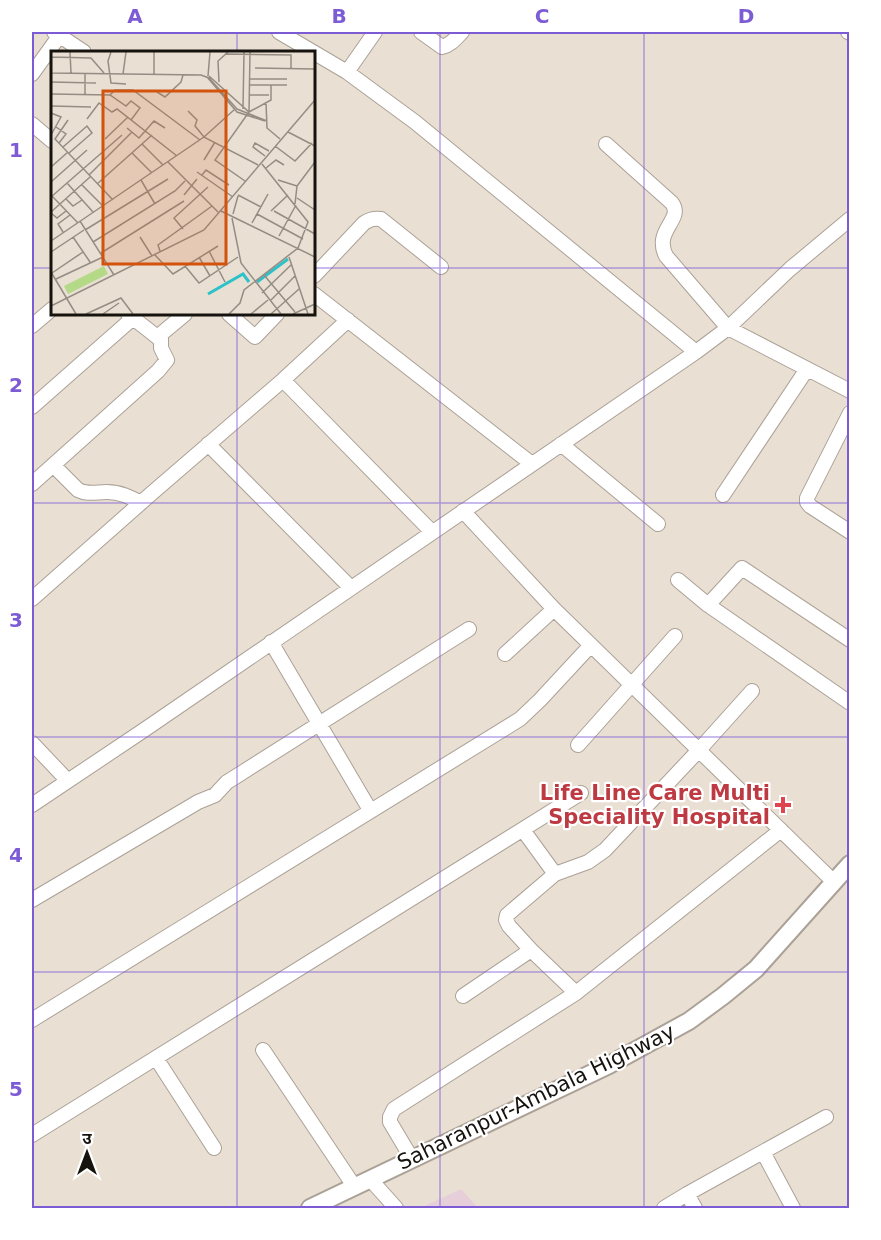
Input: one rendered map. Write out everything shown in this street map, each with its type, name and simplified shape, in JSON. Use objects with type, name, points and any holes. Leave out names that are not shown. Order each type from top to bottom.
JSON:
[{"type":"main road","name":"Saharanpur-Ambala Highway","points":[[310,1209],[609,1065],[689,1020],[756,969],[849,864]]},
{"type":"street","points":[[279,32],[311,51]]},
{"type":"street","points":[[347,72],[375,32]]},
{"type":"street","points":[[421,32],[442,46],[447,46],[462,32]]},
{"type":"street","points":[[32,74],[57,33],[83,51]]},
{"type":"street","points":[[315,53],[347,72],[415,122],[696,352]]},
{"type":"street","points":[[32,124],[51,140]]},
{"type":"street","points":[[606,144],[676,208],[676,214],[664,234],[663,250],[728,328],[849,391]]},
{"type":"street","points":[[315,275],[364,223],[375,218],[381,219],[441,267]]},
{"type":"street","points":[[32,805],[696,352],[728,328],[790,269],[849,219]]},
{"type":"street","points":[[315,295],[532,464]]},
{"type":"street","points":[[32,326],[51,310]]},
{"type":"street","points":[[32,484],[164,364],[166,360],[161,348],[161,334],[184,315]]},
{"type":"street","points":[[230,315],[255,336],[276,315]]},
{"type":"street","points":[[32,407],[131,316],[161,340]]},
{"type":"street","points":[[32,599],[283,380],[348,320]]},
{"type":"street","points":[[723,495],[807,369]]},
{"type":"street","points":[[283,380],[432,532]]},
{"type":"street","points":[[849,413],[807,502],[849,532]]},
{"type":"street","points":[[208,444],[351,588]]},
{"type":"street","points":[[561,444],[658,525]]},
{"type":"street","points":[[53,465],[81,492],[122,494],[141,503]]},
{"type":"street","points":[[463,511],[554,609],[834,882]]},
{"type":"street","points":[[708,605],[742,568],[849,640]]},
{"type":"street","points":[[678,580],[708,605],[849,703]]},
{"type":"street","points":[[505,654],[554,609]]},
{"type":"street","points":[[32,900],[198,802],[215,795],[227,782],[469,629]]},
{"type":"street","points":[[578,745],[675,636]]},
{"type":"street","points":[[271,642],[370,810]]},
{"type":"street","points":[[32,1020],[520,719],[591,645]]},
{"type":"street","points":[[576,993],[509,926],[506,920],[507,915],[555,874],[588,862],[605,850],[752,692]]},
{"type":"street","points":[[32,743],[68,781]]},
{"type":"street","points":[[32,1135],[581,793]]},
{"type":"street","points":[[523,830],[555,874]]},
{"type":"street","points":[[412,1159],[390,1122],[394,1109],[576,993],[781,830]]},
{"type":"street","points":[[463,996],[531,950]]},
{"type":"street","points":[[263,1050],[362,1183],[396,1209]]},
{"type":"street","points":[[156,1058],[214,1148]]},
{"type":"street","points":[[664,1209],[826,1117]]},
{"type":"street","points":[[763,1152],[793,1209]]},
{"type":"street","points":[[687,1194],[695,1209]]},
{"type":"shaded area","points":[[461,1189],[478,1208],[420,1208]]},
{"type":"place","name":"Life Line Care Multi Speciality Hospital","points":[[783,805]]}]
